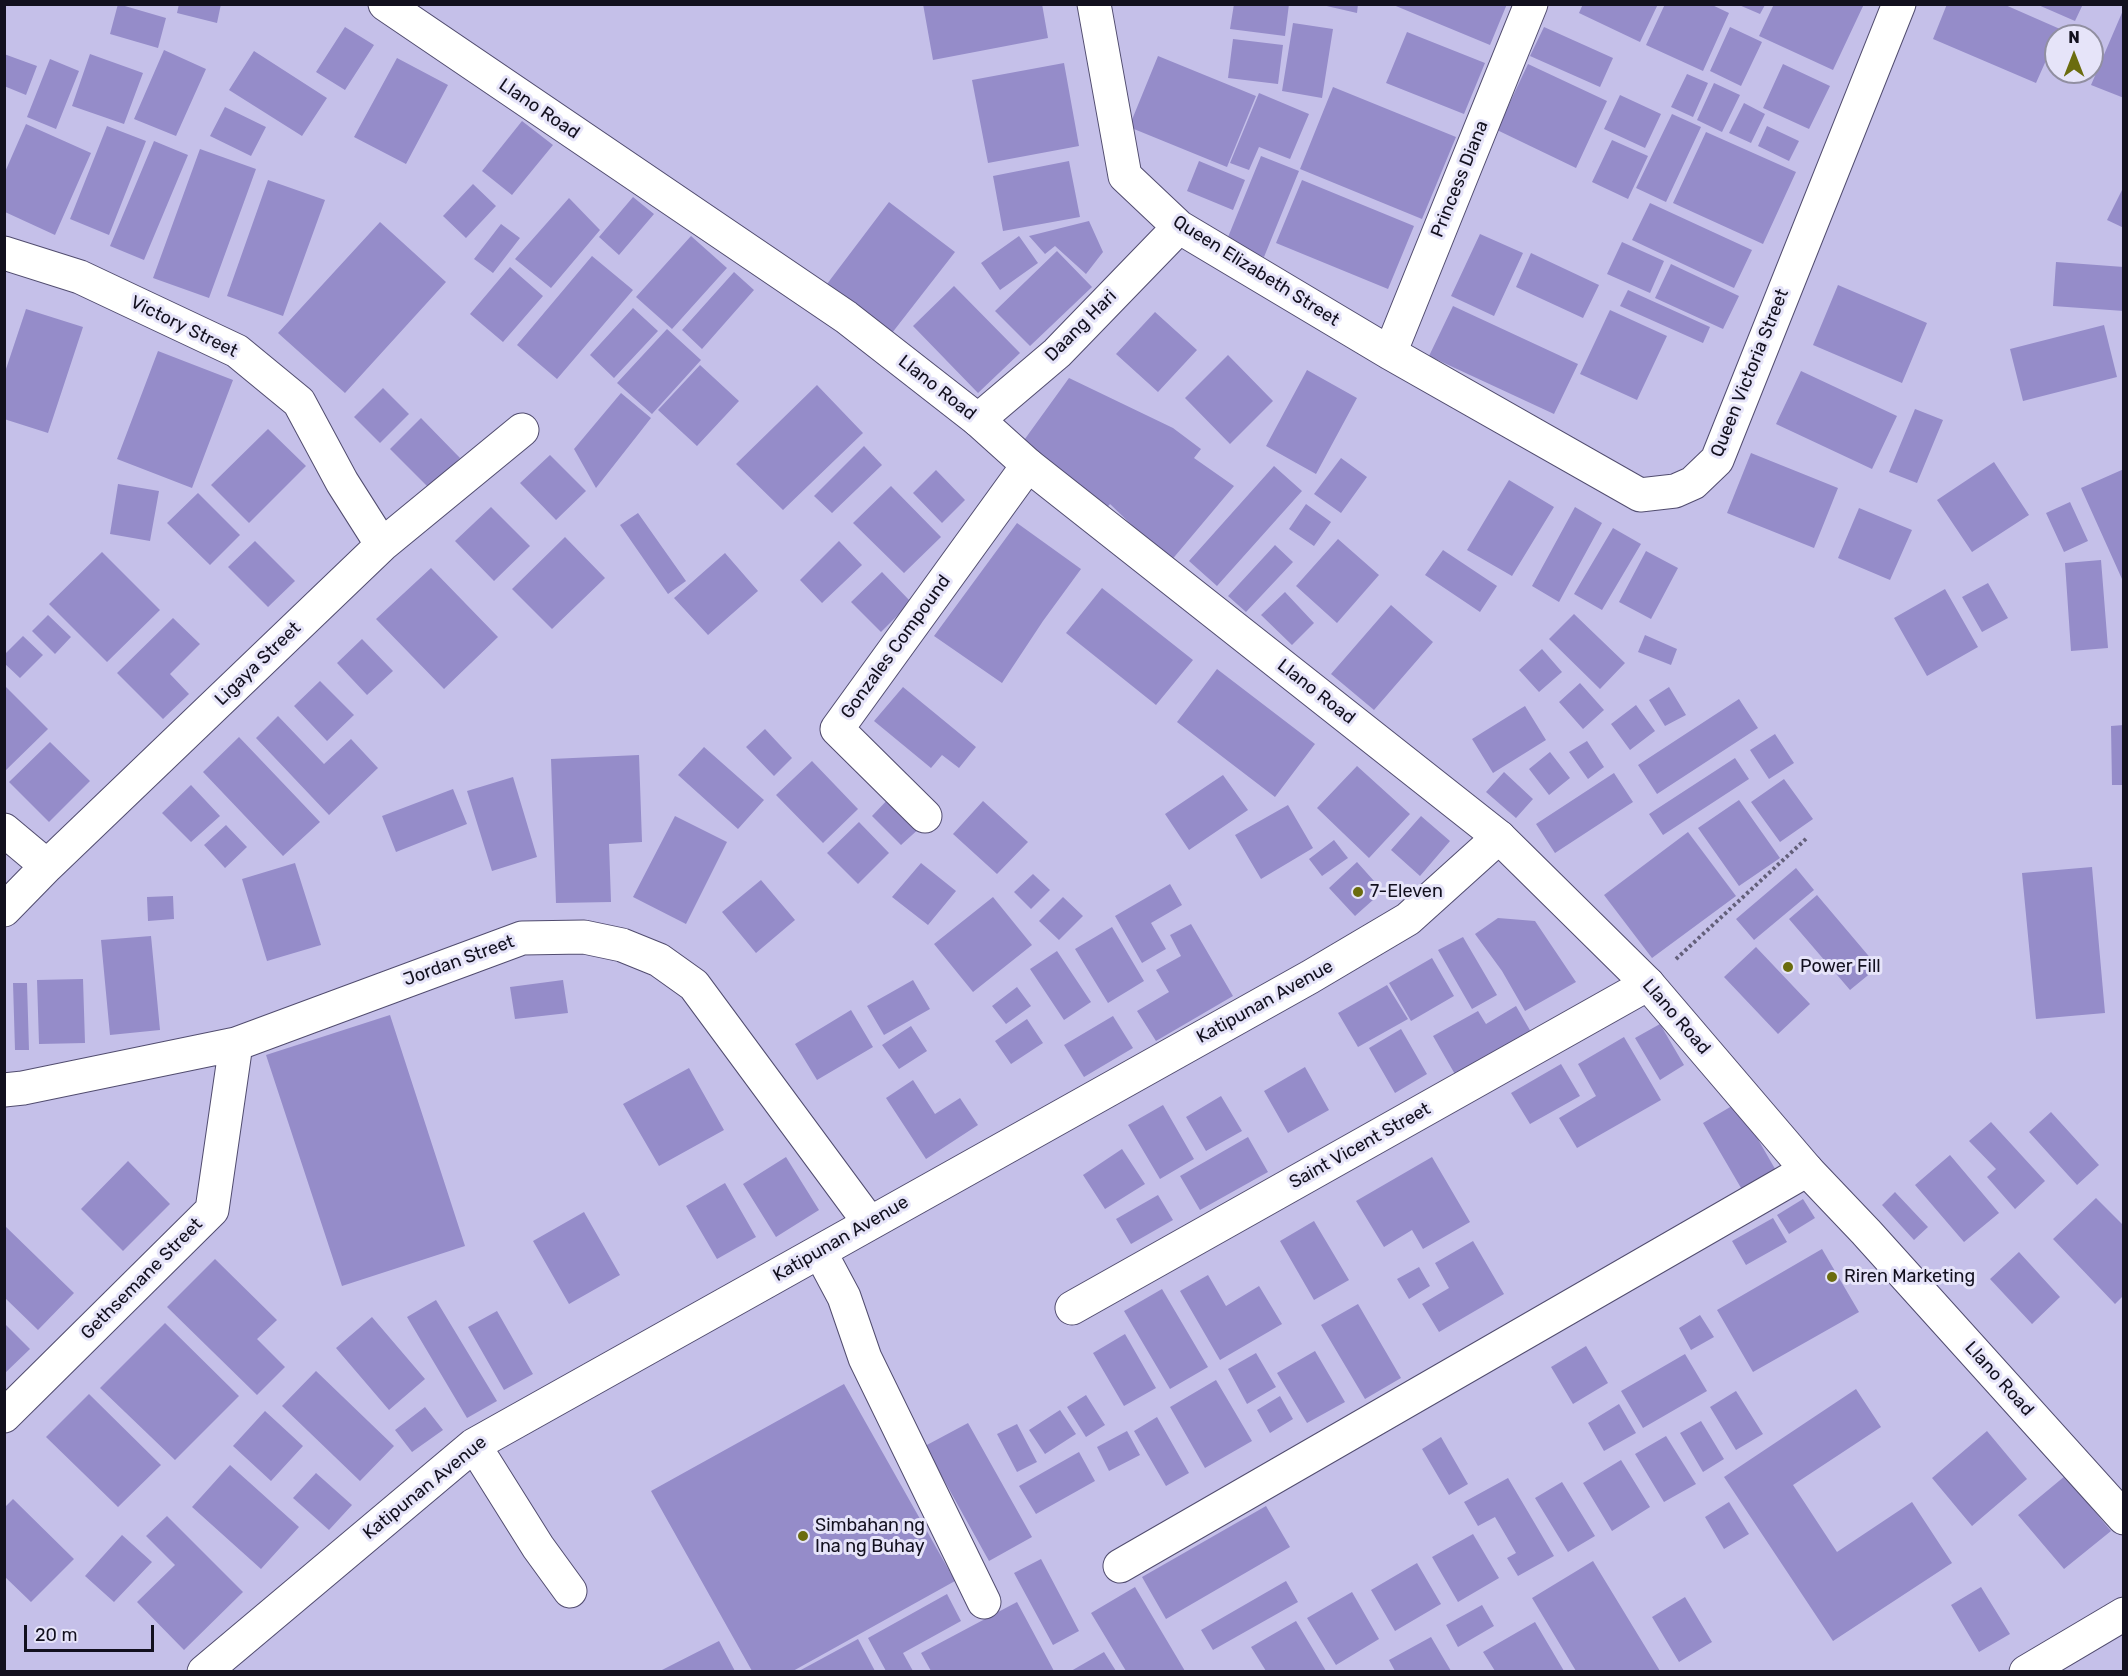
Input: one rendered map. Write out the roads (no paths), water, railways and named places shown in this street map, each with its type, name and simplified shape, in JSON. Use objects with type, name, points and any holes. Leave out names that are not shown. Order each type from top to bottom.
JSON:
[{"type":"street","name":"Llano Road","points":[[385,4],[846,317],[978,420],[1028,465],[1499,837],[1648,984],[1807,1170],[1866,1232],[2124,1518]]},
{"type":"street","name":"Queen Elizabeth Street","points":[[1094,4],[1125,176],[1179,227],[1390,353]]},
{"type":"street","name":"Princess Diana","points":[[1390,353],[1531,4]]},
{"type":"street","name":"Queen Victoria Street","points":[[1390,353],[1640,495],[1675,491],[1694,483],[1717,460],[1899,4]]},
{"type":"street","name":"Daang Hari","points":[[978,420],[1057,353],[1179,227]]},
{"type":"street","name":"Victory Street","points":[[4,253],[80,277],[237,351],[299,402],[342,482],[382,545]]},
{"type":"street","name":"Ligaya Street","points":[[4,910],[382,545],[522,430]]},
{"type":"street","name":"Gonzales Compound","points":[[926,816],[837,729],[1028,465]]},
{"type":"street","points":[[4,830],[47,866]]},
{"type":"street","name":"Katipunan Avenue","points":[[204,1671],[474,1445],[1310,977],[1408,919],[1499,837]]},
{"type":"street","name":"Jordan Street","points":[[4,1090],[236,1044],[522,938],[584,937],[622,945],[659,960],[694,985],[869,1222]]},
{"type":"street","name":"Saint Vicent Street","points":[[1072,1308],[1648,984]]},
{"type":"street","name":"Gethsemane Street","points":[[4,1416],[212,1210],[236,1044]]},
{"type":"street","points":[[1120,1566],[1807,1170]]},
{"type":"street","points":[[820,1252],[844,1297],[865,1358],[984,1602]]},
{"type":"street","points":[[474,1445],[538,1547],[570,1591]]},
{"type":"street","points":[[2026,1671],[2124,1614]]},
{"type":"place","name":"7-Eleven","points":[[1358,892]]},
{"type":"place","name":"Power Fill","points":[[1788,967]]},
{"type":"place","name":"Riren Marketing","points":[[1832,1277]]},
{"type":"place","name":"Simbahan ng Ina ng Buhay","points":[[803,1536]]}]
